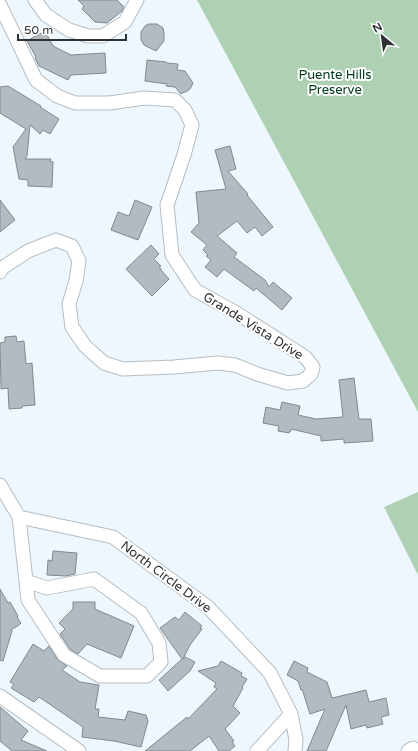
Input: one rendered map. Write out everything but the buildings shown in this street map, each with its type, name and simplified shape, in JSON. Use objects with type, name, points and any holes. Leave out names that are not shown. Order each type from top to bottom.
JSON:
[{"type":"street","points":[[35,0],[46,15],[69,30],[88,36],[103,36],[126,22],[137,0]]},
{"type":"street","name":"Grande Vista Drive","points":[[0,5],[36,80],[57,96],[75,103],[110,103],[144,98],[175,100],[185,110],[192,125],[184,155],[167,205],[172,256],[195,290],[238,314],[305,357],[313,367],[311,374],[303,381],[288,383],[257,374],[235,365],[218,363],[174,367],[123,369],[104,363],[85,346],[72,327],[69,304],[76,281],[79,262],[72,246],[56,240],[28,251],[1,269]]},
{"type":"street","points":[[0,485],[19,517],[28,600],[64,655],[100,676],[147,676],[161,662],[159,643],[141,613],[94,579],[47,588],[26,581]]},
{"type":"street","name":"North Circle Drive","points":[[19,517],[113,537],[208,607],[270,673],[291,714],[296,740],[295,751]]},
{"type":"street","points":[[0,696],[79,751]]},
{"type":"street","points":[[257,751],[291,714]]},
{"type":"green space","name":"Puente Hills Preserve","points":[[197,0],[418,0],[418,412]]},
{"type":"green space","points":[[418,492],[418,575],[384,507]]}]
